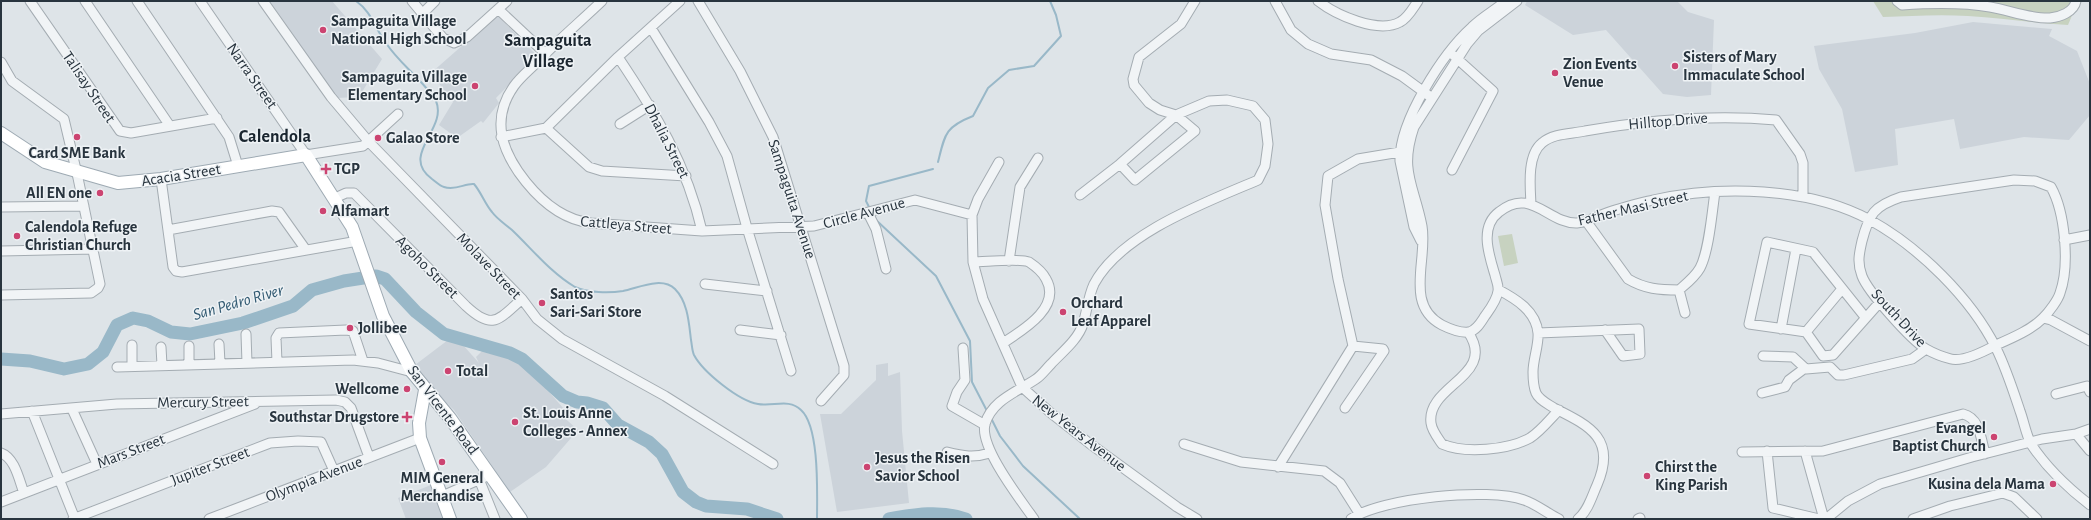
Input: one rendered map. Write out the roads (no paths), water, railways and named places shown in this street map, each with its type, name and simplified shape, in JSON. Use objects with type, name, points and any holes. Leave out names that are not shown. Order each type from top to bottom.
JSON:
[{"type":"main road","name":"Acacia Street","points":[[1,133],[45,162],[118,183],[161,179],[306,155]]},
{"type":"main road","name":"Narra Street","points":[[306,155],[335,198],[352,227],[363,256]]},
{"type":"main road","name":"San Vicente Road","points":[[363,256],[375,295],[386,323],[412,372],[425,390],[450,418],[521,519]]},
{"type":"main road","points":[[425,390],[420,423],[420,438],[450,519]]},
{"type":"street","name":"Talisay Street","points":[[30,1],[120,131],[131,133],[217,118]]},
{"type":"street","points":[[86,1],[170,126]]},
{"type":"street","points":[[137,1],[229,137],[238,166]]},
{"type":"street","name":"Narra Street","points":[[200,1],[306,155]]},
{"type":"street","name":"Molave Street","points":[[262,1],[331,97],[369,142],[522,299],[537,319],[562,339],[665,396],[773,464]]},
{"type":"street","points":[[412,1],[443,38],[454,43],[467,37],[508,1]]},
{"type":"street","points":[[423,13],[435,1]]},
{"type":"street","name":"Cattleya Street","points":[[602,1],[515,84],[504,103],[501,116],[501,138],[510,160],[529,186],[553,209],[576,222],[702,231],[746,228],[801,227]]},
{"type":"street","points":[[501,138],[546,128],[618,57],[680,1]]},
{"type":"street","name":"Sampaguita Avenue","points":[[698,1],[740,71],[764,116],[773,137],[844,366],[844,375],[842,379],[821,402]]},
{"type":"street","points":[[1120,164],[1135,180],[1195,131],[1176,115],[1160,110],[1149,103],[1134,85],[1133,78],[1139,57],[1181,24],[1195,1]]},
{"type":"street","points":[[1275,1],[1291,30],[1308,44],[1331,54],[1371,60],[1402,76],[1432,98]]},
{"type":"street","points":[[1318,1],[1331,10],[1350,18],[1383,25],[1399,23],[1406,18],[1418,1]]},
{"type":"street","points":[[1506,1],[1472,26],[1453,55],[1423,92],[1406,126],[1403,153],[1422,227],[1424,246],[1420,291],[1421,300],[1426,311],[1433,320],[1445,327],[1468,332],[1476,329],[1492,305],[1499,290],[1489,252],[1487,230],[1491,220],[1498,212],[1516,203],[1531,204]]},
{"type":"street","points":[[1403,153],[1414,127],[1432,98],[1453,55],[1478,31],[1516,1]]},
{"type":"street","points":[[1897,1],[1902,5],[1948,3],[1990,7],[2008,12],[2049,18],[2068,13],[2075,5],[2076,1]]},
{"type":"street","points":[[498,9],[546,54]]},
{"type":"street","points":[[651,28],[709,122],[727,156],[746,228],[781,335],[791,371]]},
{"type":"street","points":[[1452,170],[1493,91],[1453,55]]},
{"type":"street","name":"Dhalia Street","points":[[618,57],[650,105],[671,142],[686,176],[702,231]]},
{"type":"street","points":[[1,62],[12,81],[64,119],[77,171],[99,278],[98,288],[91,293],[1,295]]},
{"type":"street","points":[[1034,519],[990,453],[985,424],[992,409],[1022,386],[1037,379],[1070,344],[1082,326],[1086,304],[1095,283],[1111,262],[1136,241],[1160,224],[1258,180],[1265,166],[1268,144],[1265,120],[1253,106],[1227,100],[1209,101],[1176,115],[1120,164],[1080,195]]},
{"type":"street","points":[[620,124],[650,105]]},
{"type":"street","points":[[369,142],[398,114]]},
{"type":"street","name":"Hilltop Drive","points":[[1531,204],[1530,177],[1532,160],[1540,143],[1551,137],[1607,128],[1718,117],[1776,120],[1800,154],[1803,163],[1803,197]]},
{"type":"street","points":[[546,128],[589,167],[602,171],[686,176]]},
{"type":"street","name":"Acacia Street","points":[[306,155],[356,148],[369,142]]},
{"type":"street","points":[[1278,467],[1353,346],[1338,279],[1325,205],[1328,176],[1358,159],[1403,153]]},
{"type":"street","points":[[1009,261],[1020,187],[1038,158]]},
{"type":"street","name":"New Years Avenue","points":[[999,162],[978,199],[972,215],[973,262],[983,299],[1022,386],[1052,414],[1089,443],[1176,507],[1197,519]]},
{"type":"street","points":[[161,179],[173,267],[176,271],[182,272],[358,242]]},
{"type":"street","points":[[1868,219],[1879,207],[1888,201],[1901,197],[2014,180],[2035,181],[2051,187],[2057,198],[2064,240],[2066,269],[2060,294],[2043,318],[2051,320],[2090,341]]},
{"type":"street","points":[[1586,221],[1628,279],[1637,284],[1656,290],[1679,290],[1692,279],[1700,268],[1705,254],[1715,192]]},
{"type":"street","name":"Father Masi Street","points":[[1531,204],[1566,222],[1577,223],[1653,200],[1684,194],[1715,192],[1771,192],[1803,197],[1868,219],[1894,235],[1919,255],[1951,286],[1974,314],[1995,346],[2011,382],[2030,442],[2051,469],[2074,493],[2090,505]]},
{"type":"street","name":"Agoho Street","points":[[335,198],[346,193],[354,193],[466,306],[481,319],[490,321],[499,319],[522,299]]},
{"type":"street","name":"Circle Avenue","points":[[801,227],[823,225],[915,200],[972,215]]},
{"type":"street","points":[[1,207],[84,206]]},
{"type":"street","points":[[168,230],[272,211],[279,212],[306,250]]},
{"type":"street","points":[[870,213],[886,269]]},
{"type":"street","name":"South Drive","points":[[1868,219],[1858,258],[1863,277],[1880,302],[1917,342],[1926,349],[1952,360],[1973,356],[2018,334],[2043,318]]},
{"type":"street","points":[[2064,240],[2090,235]]},
{"type":"street","points":[[1866,317],[1813,252],[1767,242],[1749,324],[1806,332],[1823,356],[1833,355],[1880,302]]},
{"type":"street","points":[[1,251],[94,249]]},
{"type":"street","points":[[1781,329],[1796,249]]},
{"type":"street","points":[[973,262],[1028,262],[1043,274],[1051,287],[1048,301],[1041,314],[1003,343]]},
{"type":"street","points":[[705,284],[767,291]]},
{"type":"street","points":[[1806,332],[1842,289]]},
{"type":"street","points":[[1499,290],[1516,299],[1531,315],[1538,333],[1533,365],[1533,383],[1536,395],[1544,402],[1584,422],[1603,446],[1605,458],[1603,472],[1585,511],[1578,519]]},
{"type":"street","points":[[1679,290],[1685,313]]},
{"type":"street","points":[[277,362],[276,338],[279,333],[346,330],[353,331],[363,361]]},
{"type":"street","points":[[740,330],[781,335]]},
{"type":"street","points":[[1538,333],[1604,330]]},
{"type":"street","points":[[1468,332],[1475,346],[1473,364],[1466,374],[1442,395],[1431,415],[1431,424],[1442,444],[1460,450],[1501,448],[1516,444],[1531,437],[1559,410]]},
{"type":"street","points":[[246,334],[247,363]]},
{"type":"street","points":[[219,344],[220,364]]},
{"type":"street","points":[[132,345],[132,366]]},
{"type":"street","points":[[189,346],[189,364]]},
{"type":"street","points":[[1346,408],[1384,351],[1383,349],[1353,346]]},
{"type":"street","points":[[161,347],[162,365]]},
{"type":"street","points":[[963,348],[965,380],[957,392],[952,406],[985,424]]},
{"type":"street","points":[[1763,356],[1793,357],[1805,368],[1811,370],[1830,367],[1838,375],[1844,375],[1912,358],[1926,349]]},
{"type":"street","points":[[117,367],[189,364],[363,361],[412,372]]},
{"type":"street","points":[[1762,393],[1785,387],[1789,380],[1805,368]]},
{"type":"street","points":[[2056,394],[2087,386],[2090,392]]},
{"type":"street","name":"Mercury Street","points":[[1,414],[117,404],[336,400],[345,402],[351,408],[369,457]]},
{"type":"street","name":"Mars Street","points":[[1,502],[60,480],[97,464],[263,402]]},
{"type":"street","points":[[72,409],[97,464]]},
{"type":"street","points":[[32,412],[60,480],[74,519]]},
{"type":"street","points":[[1742,452],[1823,451],[1963,414],[1971,415],[1975,420],[1985,454]]},
{"type":"street","points":[[1805,452],[1825,519],[1848,501],[1880,484],[2030,442],[2076,434],[2090,429]]},
{"type":"street","points":[[2076,434],[2090,450]]},
{"type":"street","name":"Olympia Avenue","points":[[209,519],[222,517],[369,457],[420,438]]},
{"type":"street","name":"Jupiter Street","points":[[74,519],[270,443],[298,441],[320,442],[334,471]]},
{"type":"street","points":[[1184,444],[1241,462],[1324,471],[1340,483],[1359,513]]},
{"type":"street","points":[[1767,451],[1773,508],[1819,519]]},
{"type":"street","points":[[947,452],[966,457],[978,457],[990,453]]},
{"type":"street","points":[[1,453],[6,454],[13,464],[24,493]]},
{"type":"street","points":[[442,496],[490,475]]},
{"type":"street","points":[[479,479],[495,519]]},
{"type":"street","points":[[1913,519],[1950,506],[2003,493],[2014,497],[2037,519]]},
{"type":"street","points":[[1351,519],[1359,513],[1413,500],[1457,495],[1496,495],[1524,500],[1559,519]]},
{"type":"waterway","points":[[356,1],[370,15],[382,38],[390,49],[422,83],[436,101],[438,111],[436,122],[422,151],[420,161],[423,170],[439,185],[444,187],[456,188],[474,184],[496,217],[512,230],[550,268],[575,287],[599,292],[612,292],[623,291],[650,284],[664,283],[675,289],[683,300],[685,307],[693,353],[713,377],[732,392],[750,402],[764,405],[791,404],[801,410],[807,419],[812,431],[816,462],[817,519]]},
{"type":"waterway","points":[[938,162],[942,145],[951,128],[973,116],[988,88],[1009,70],[1034,66],[1061,36],[1056,15],[1050,1]]},
{"type":"waterway","points":[[870,209],[866,201],[869,186],[933,169]]},
{"type":"waterway","points":[[876,220],[936,276],[970,341],[972,382],[987,411]]},
{"type":"waterway","name":"San Pedro River","points":[[1,359],[30,361],[64,369],[88,364],[103,352],[117,325],[133,318],[148,321],[171,332],[190,334],[243,323],[293,306],[312,290],[344,281],[376,276],[385,279],[416,312],[444,334],[510,353],[522,359],[563,396],[577,402],[587,403],[603,408],[618,425],[649,442],[662,454],[683,492],[696,502],[706,506],[747,509],[777,519]]},
{"type":"waterway","points":[[991,418],[1000,436],[1023,466],[1080,519]]},
{"type":"waterway","name":"San Pedro River","points":[[889,519],[918,514],[947,514],[966,519]]},
{"type":"place","name":"Sampaguita Village National High School","points":[[323,30]]},
{"type":"place","name":"Sisters of Mary Immaculate School","points":[[1675,66]]},
{"type":"place","name":"Zion Events Venue","points":[[1555,73]]},
{"type":"place","name":"Sampaguita Village Elementary School","points":[[475,86]]},
{"type":"place","name":"Card SME Bank","points":[[77,137]]},
{"type":"place","name":"Galao Store","points":[[378,138]]},
{"type":"place","name":"TGP","points":[[326,169]]},
{"type":"place","name":"All EN one","points":[[100,193]]},
{"type":"place","name":"Alfamart","points":[[323,211]]},
{"type":"place","name":"Calendola Refuge Christian Church","points":[[17,236]]},
{"type":"place","name":"Santos Sari-Sari Store","points":[[542,303]]},
{"type":"place","name":"Orchard Leaf Apparel","points":[[1063,312]]},
{"type":"place","name":"Jollibee","points":[[350,328]]},
{"type":"place","name":"Total","points":[[448,371]]},
{"type":"place","name":"Wellcome","points":[[407,389]]},
{"type":"place","name":"Southstar Drugstore","points":[[407,417]]},
{"type":"place","name":"St. Louis Anne Colleges - Annex","points":[[515,422]]},
{"type":"place","name":"Evangel Baptist Church","points":[[1994,437]]},
{"type":"place","name":"MIM General Merchandise","points":[[442,462]]},
{"type":"place","name":"Jesus the Risen Savior School","points":[[867,467]]},
{"type":"place","name":"Chirst the King Parish","points":[[1647,476]]},
{"type":"place","name":"Kusina dela Mama","points":[[2053,484]]},
{"type":"district","name":"Sampaguita Village","points":[[548,51]]},
{"type":"district","name":"Calendola","points":[[275,137]]}]
